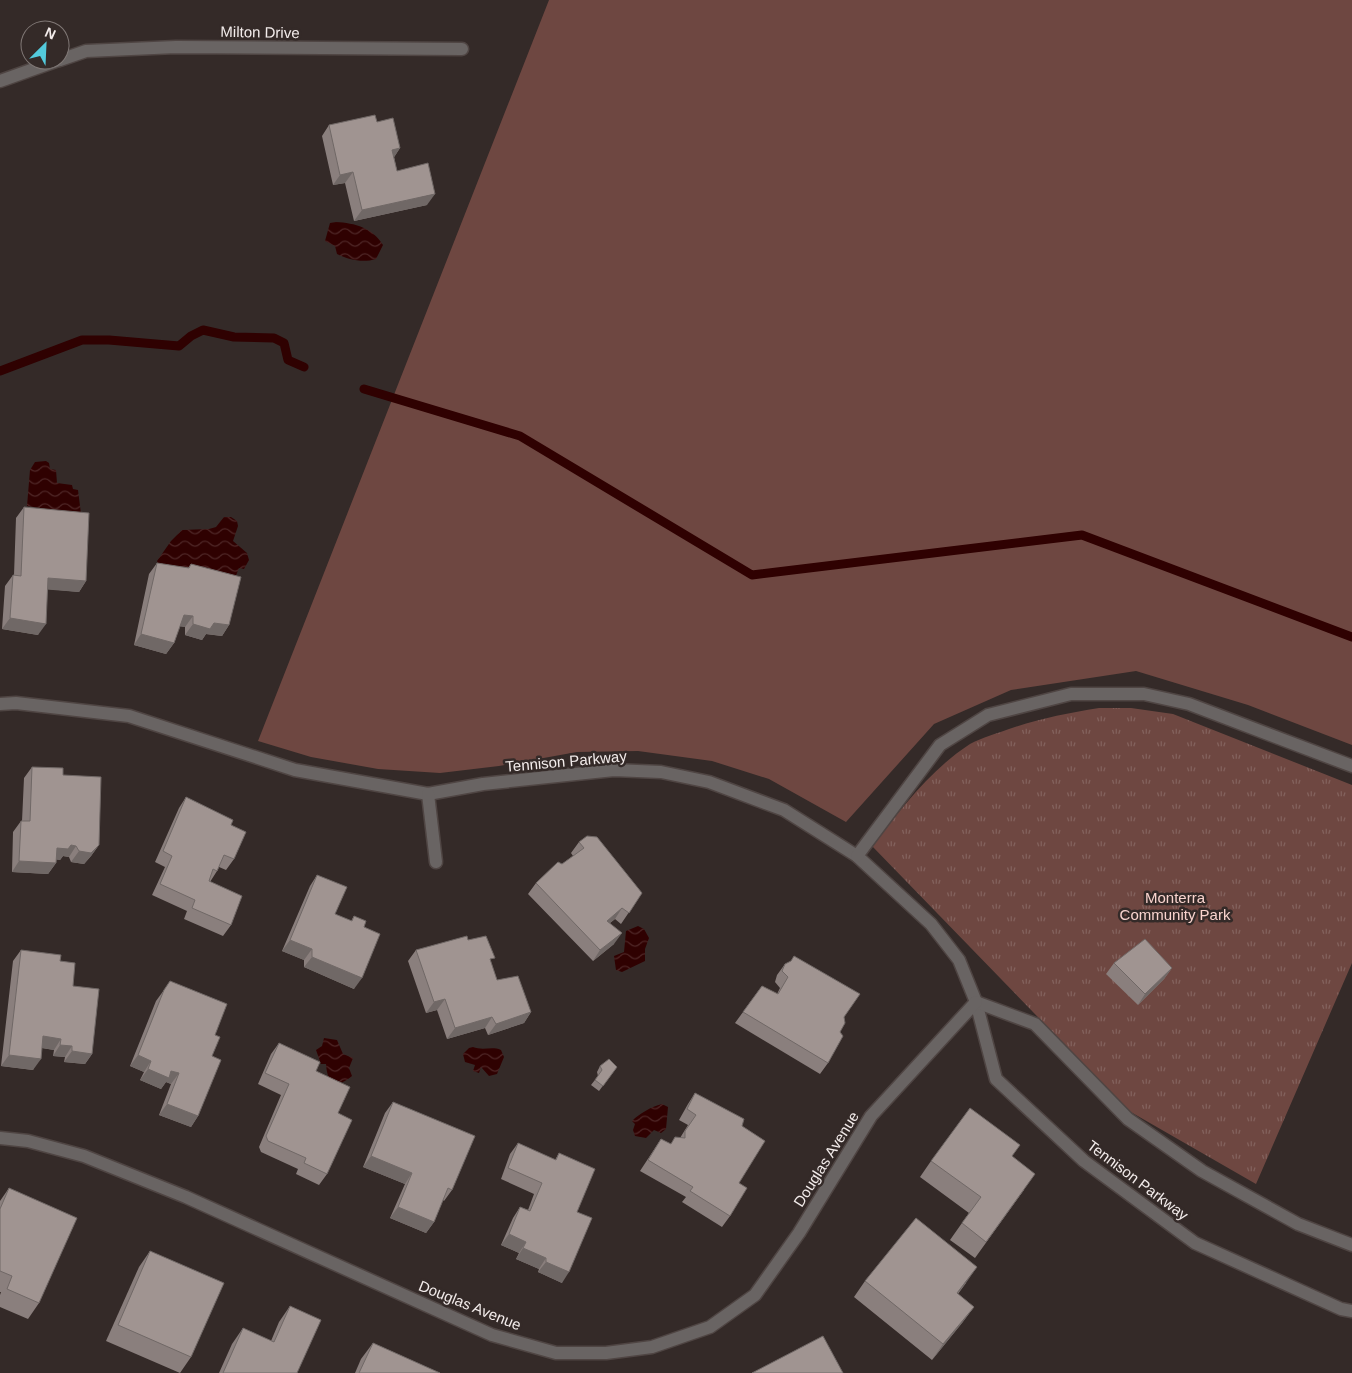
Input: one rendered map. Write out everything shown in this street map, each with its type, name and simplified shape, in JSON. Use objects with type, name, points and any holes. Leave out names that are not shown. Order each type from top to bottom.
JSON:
[{"type":"street","name":"Milton Drive","points":[[70,57],[86,51],[176,47],[462,49]]},
{"type":"street","name":"Milton Drive","points":[[0,81],[31,70]]},
{"type":"street","points":[[857,856],[940,745],[988,715],[1071,694],[1144,694],[1189,704],[1352,766]]},
{"type":"street","name":"Tennison Parkway","points":[[0,704],[16,703],[128,716],[295,770],[428,794],[484,784],[614,770],[661,772],[709,782],[760,799],[784,810],[857,856],[932,924],[959,960],[976,1002],[996,1079],[1084,1162],[1195,1244],[1341,1309],[1352,1311]]},
{"type":"street","points":[[428,794],[436,862]]},
{"type":"street","points":[[976,1002],[1035,1024],[1128,1119],[1202,1171],[1298,1224],[1352,1245]]},
{"type":"street","name":"Douglas Avenue","points":[[0,1138],[28,1141],[84,1156],[186,1197],[492,1335],[556,1353],[606,1353],[652,1347],[710,1327],[755,1295],[799,1232],[871,1116],[976,1002]]},
{"type":"green space","points":[[549,0],[1352,0],[1352,745],[1248,705],[1136,671],[1011,690],[934,724],[846,822],[769,779],[712,761],[638,751],[577,752],[499,766],[440,773],[378,769],[311,757],[258,741]]},
{"type":"green space","name":"Monterra Community Park","points":[[1099,708],[1131,708],[1173,714],[1352,785],[1352,963],[1256,1184],[1129,1111],[872,846],[905,804],[929,778],[955,754],[970,744],[1031,722]]},
{"type":"water","points":[[330,223],[357,225],[374,234],[383,245],[376,259],[356,260],[337,254],[335,246],[325,241]]},
{"type":"water","points":[[46,461],[49,463],[50,469],[56,470],[57,483],[72,485],[73,489],[78,490],[81,514],[27,506],[30,470],[35,462]]},
{"type":"water","points":[[224,517],[231,517],[237,521],[238,526],[233,541],[247,553],[249,560],[244,569],[239,568],[233,583],[159,566],[157,561],[171,541],[182,530],[216,527]]},
{"type":"water","points":[[638,926],[644,929],[649,938],[645,949],[645,961],[622,972],[616,970],[614,956],[624,952],[626,931]]},
{"type":"water","points":[[324,1038],[337,1040],[343,1054],[353,1058],[349,1068],[352,1076],[341,1083],[333,1082],[328,1075],[326,1064],[321,1064],[316,1050],[322,1046]]},
{"type":"water","points":[[473,1047],[501,1050],[504,1057],[497,1074],[489,1076],[481,1067],[479,1073],[473,1071],[475,1065],[465,1062],[463,1054]]},
{"type":"water","points":[[662,1104],[668,1107],[666,1129],[661,1133],[654,1130],[646,1138],[635,1136],[633,1130],[635,1124],[632,1121],[646,1111]]},
{"type":"building","points":[[375,115],[377,122],[393,118],[400,148],[392,150],[397,171],[428,163],[435,194],[362,210],[353,172],[340,175],[329,125]]},
{"type":"building","points":[[24,507],[89,513],[86,581],[48,578],[46,624],[10,618],[13,575],[21,576]]},
{"type":"building","points":[[157,563],[189,568],[191,564],[241,577],[229,625],[214,623],[210,629],[193,624],[193,616],[184,615],[174,643],[141,634]]},
{"type":"building","points":[[32,767],[63,768],[63,775],[101,777],[99,845],[91,853],[79,851],[76,846],[71,845],[68,849],[57,848],[56,863],[19,861],[21,821],[30,821]]},
{"type":"building","points":[[186,797],[233,820],[231,825],[246,832],[234,859],[224,855],[217,871],[213,869],[209,881],[242,896],[231,925],[192,908],[195,900],[160,884],[172,856],[163,851]]},
{"type":"building","points":[[587,836],[597,837],[642,893],[629,913],[622,908],[607,921],[622,933],[600,950],[536,883],[558,862],[562,864],[584,848],[579,842]]},
{"type":"building","points":[[317,875],[347,887],[335,914],[352,921],[354,916],[366,921],[364,927],[380,934],[362,978],[312,957],[312,949],[290,940]]},
{"type":"building","points":[[467,936],[468,940],[486,936],[495,958],[490,959],[497,980],[518,976],[531,1012],[496,1024],[492,1017],[455,1028],[445,999],[434,1002],[416,950]]},
{"type":"building","points":[[1145,939],[1172,968],[1145,994],[1114,963]]},
{"type":"building","points":[[21,950],[61,955],[60,961],[75,963],[73,986],[99,989],[92,1054],[72,1051],[72,1046],[60,1045],[61,1039],[43,1036],[41,1059],[9,1055]]},
{"type":"building","points":[[794,956],[860,994],[844,1017],[845,1023],[840,1032],[843,1036],[828,1063],[743,1012],[762,986],[778,994],[788,977],[782,971],[785,964],[791,961]]},
{"type":"building","points":[[170,981],[227,1004],[215,1035],[220,1037],[212,1056],[221,1060],[198,1116],[167,1104],[179,1073],[171,1071],[169,1078],[148,1069],[151,1061],[138,1055],[164,990]]},
{"type":"building","points":[[279,1043],[320,1062],[316,1071],[350,1087],[338,1113],[352,1120],[327,1174],[304,1163],[306,1158],[268,1141],[266,1136],[289,1084],[265,1073]]},
{"type":"building","points":[[609,1059],[617,1067],[603,1086],[595,1080],[602,1070],[600,1066]]},
{"type":"building","points":[[695,1093],[744,1119],[742,1126],[765,1141],[739,1183],[747,1188],[730,1216],[690,1191],[693,1187],[648,1160],[661,1139],[671,1144],[675,1137],[685,1138],[685,1131],[696,1115],[687,1109]]},
{"type":"building","points":[[393,1102],[475,1136],[452,1190],[448,1188],[434,1222],[398,1207],[412,1173],[371,1156]]},
{"type":"building","points":[[970,1108],[1020,1145],[1012,1156],[1035,1174],[986,1242],[962,1223],[981,1197],[931,1161]]},
{"type":"building","points":[[518,1143],[556,1160],[559,1153],[595,1169],[577,1212],[592,1218],[569,1272],[546,1262],[546,1258],[523,1248],[526,1242],[509,1234],[520,1207],[530,1211],[542,1183],[508,1168]]},
{"type":"building","points":[[9,1188],[77,1218],[39,1303],[7,1289],[12,1276],[0,1271],[0,1209]]},
{"type":"building","points":[[916,1218],[977,1267],[957,1293],[974,1307],[943,1344],[865,1281]]},
{"type":"building","points":[[150,1251],[224,1283],[191,1357],[118,1325]]},
{"type":"building","points":[[290,1306],[321,1320],[297,1373],[223,1373],[243,1328],[274,1342]]},
{"type":"building","points":[[823,1336],[843,1373],[752,1373]]},
{"type":"building","points":[[373,1343],[440,1373],[359,1373]]},
{"type":"waterway","points":[[0,371],[82,340],[109,340],[179,346],[191,336],[203,330],[234,337],[274,338],[284,343],[288,360],[304,367]]},
{"type":"waterway","points":[[364,389],[520,436],[752,575],[1082,535],[1352,637]]}]
